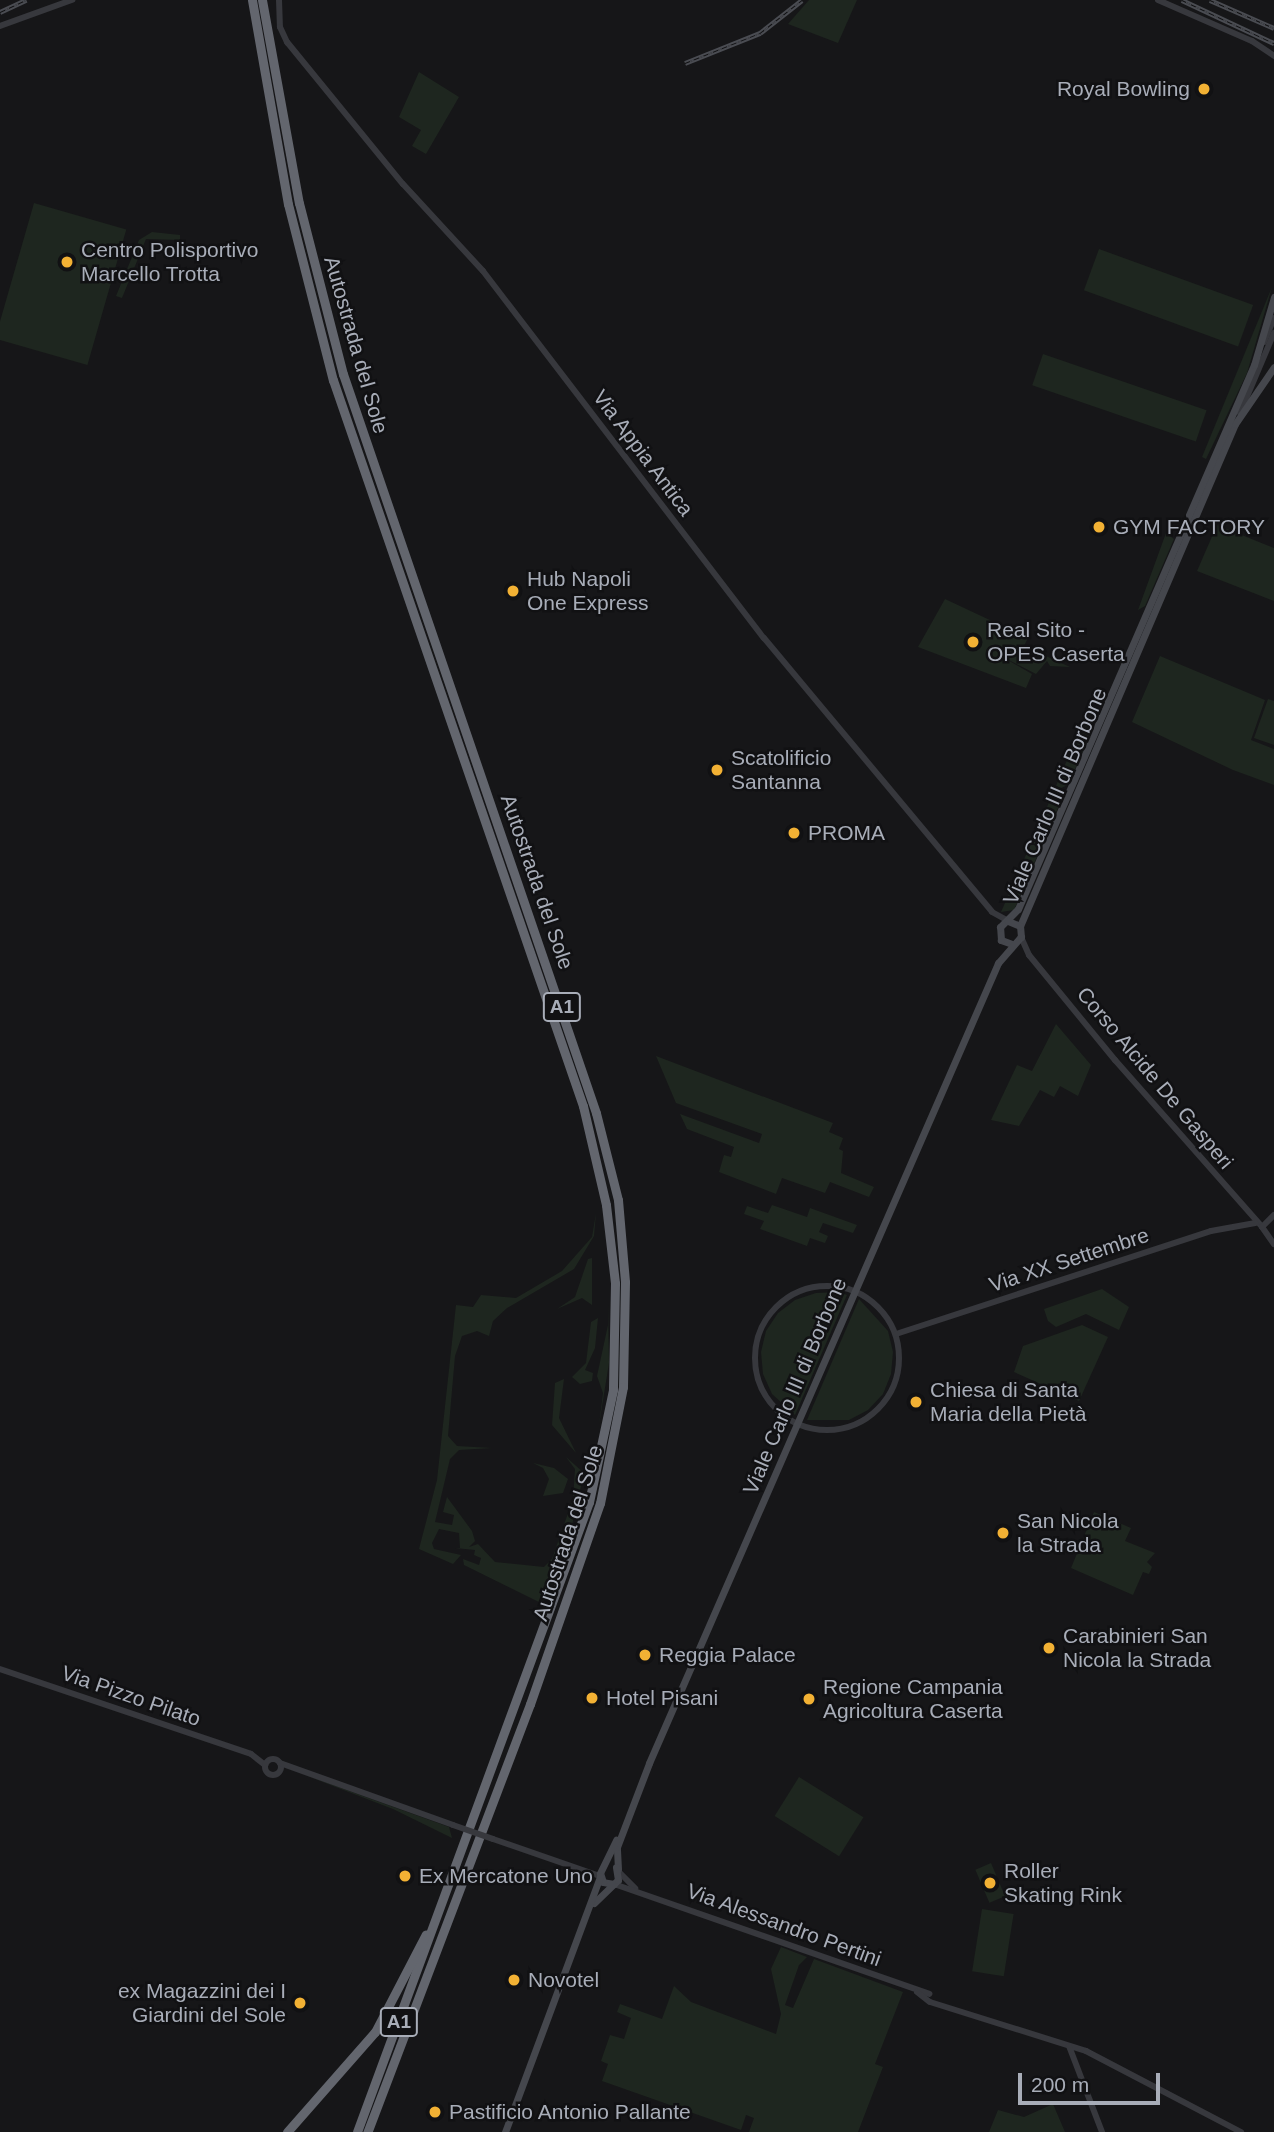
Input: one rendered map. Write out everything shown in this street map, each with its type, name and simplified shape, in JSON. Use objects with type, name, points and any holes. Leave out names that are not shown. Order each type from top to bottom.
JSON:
[{"type":"highway","name":"Autostrada del Sole","points":[[252,0],[342,374],[596,1113],[618,1200],[625,1282],[623,1387],[600,1503],[530,1704],[368,2131]]},
{"type":"highway","name":"Autostrada del Sole","points":[[261,0],[259,21],[288,204],[330,368],[583,1106],[606,1205],[615,1283],[613,1390],[589,1502],[357,2132]]},
{"type":"highway","points":[[287,2132],[375,2032],[439,1911]]},
{"type":"main road","points":[[1254,365],[1274,297]]},
{"type":"main road","name":"Viale Carlo III di Borbone","points":[[998,963],[1001,940],[999,930],[1020,903],[1254,365]]},
{"type":"main road","points":[[1235,424],[1274,368]]},
{"type":"main road","name":"Viale Carlo III di Borbone","points":[[506,2132],[601,1872],[998,963],[1012,944],[1021,937],[1020,926],[1235,424]]},
{"type":"main road","name":"Viale Carlo III di Borbone","points":[[1008,921],[1020,926]]},
{"type":"main road","points":[[1001,940],[1012,944]]},
{"type":"main road","name":"Viale Carlo III di Borbone","points":[[587,1912],[614,1884],[618,1870],[617,1847],[624,1824]]},
{"type":"main road","points":[[614,1884],[606,1884],[601,1872],[611,1865],[618,1870]]},
{"type":"street","points":[[0,26],[72,0]]},
{"type":"street","name":"Via Appia Antica","points":[[279,0],[287,42],[403,184],[483,271],[764,638],[992,912],[999,930]]},
{"type":"street","points":[[280,10],[286,0]]},
{"type":"street","points":[[1158,0],[1252,41],[1274,56]]},
{"type":"street","name":"Viale Carlo III di Borbone","points":[[1254,365],[1274,318]]},
{"type":"street","name":"Viale Carlo III di Borbone","points":[[1235,424],[1274,333]]},
{"type":"street","name":"Via Appia Antica","points":[[992,912],[1008,921]]},
{"type":"street","name":"Corso Alcide De Gasperi","points":[[1021,937],[1029,955],[1255,1223]]},
{"type":"street","name":"Corso Alcide De Gasperi","points":[[1012,944],[1029,955]]},
{"type":"street","points":[[1262,1227],[1274,1215]]},
{"type":"street","points":[[1255,1223],[1262,1227],[1274,1244]]},
{"type":"street","name":"Via XX Settembre","points":[[896,1334],[1211,1231],[1255,1223]]},
{"type":"street","points":[[822,1286],[855,1292],[884,1313],[896,1334],[896,1379],[877,1410],[857,1424],[837,1430],[797,1424],[777,1410],[762,1391],[754,1359],[760,1329],[771,1311],[796,1292],[822,1286]]},
{"type":"street","name":"Via Pizzo Pilato","points":[[0,1669],[251,1754]]},
{"type":"street","points":[[251,1754],[577,1868],[601,1872]]},
{"type":"street","points":[[251,1754],[265,1765],[269,1775],[297,1769]]},
{"type":"street","points":[[265,1765],[271,1759]]},
{"type":"street","points":[[279,1773],[280,1763]]},
{"type":"street","name":"Via Alessandro Pertini","points":[[618,1870],[640,1891]]},
{"type":"street","name":"Via Alessandro Pertini","points":[[614,1884],[640,1891],[1130,2070],[1241,2132]]},
{"type":"street","points":[[1069,2046],[1102,2132]]},
{"type":"shaded area","points":[[809,0],[857,0],[838,43],[788,24]]},
{"type":"shaded area","points":[[419,72],[459,97],[426,154],[412,146],[421,130],[399,117]]},
{"type":"shaded area","name":"Centro Polisportivo Marcello Trotta","points":[[34,203],[126,229],[87,365],[0,340],[0,322]]},
{"type":"shaded area","points":[[152,232],[180,235],[180,240],[146,239],[122,298],[116,296],[139,240]]},
{"type":"shaded area","points":[[1099,249],[1253,305],[1238,346],[1084,290]]},
{"type":"shaded area","points":[[1272,287],[1247,373],[1206,459],[1202,457]]},
{"type":"shaded area","points":[[1043,354],[1207,410],[1196,442],[1032,385]]},
{"type":"shaded area","points":[[1217,525],[1274,548],[1274,601],[1197,571]]},
{"type":"shaded area","points":[[1166,533],[1174,539],[1145,606],[1138,610]]},
{"type":"shaded area","name":"Real Sito - OPES Caserta","points":[[945,599],[1028,638],[1024,646],[1070,667],[1050,666],[1047,661],[1036,674],[999,655],[1032,674],[1026,688],[918,647]]},
{"type":"shaded area","points":[[1160,656],[1265,700],[1251,740],[1274,749],[1274,785],[1233,770],[1132,722]]},
{"type":"shaded area","points":[[1268,699],[1274,701],[1274,745],[1254,738]]},
{"type":"shaded area","points":[[1087,713],[1094,726],[1068,785],[1061,788],[1056,786]]},
{"type":"shaded area","points":[[1054,791],[1061,801],[1014,910],[1001,912]]},
{"type":"shaded area","points":[[1056,1024],[1091,1065],[1078,1096],[1060,1086],[1054,1097],[1040,1090],[1019,1126],[991,1120],[1017,1065],[1032,1071]]},
{"type":"shaded area","points":[[656,1056],[833,1123],[829,1132],[843,1138],[839,1149],[843,1151],[841,1173],[874,1187],[869,1197],[830,1182],[825,1193],[782,1178],[776,1194],[719,1172],[724,1155],[731,1157],[734,1147],[687,1129],[680,1114],[759,1143],[762,1134],[676,1103]]},
{"type":"shaded area","points":[[772,1205],[807,1217],[810,1208],[857,1225],[853,1233],[823,1223],[819,1232],[828,1236],[825,1243],[810,1238],[807,1246],[760,1229],[764,1221],[744,1214],[747,1206],[768,1213]]},
{"type":"shaded area","points":[[596,1213],[594,1236],[574,1269],[507,1308],[493,1321],[489,1336],[477,1331],[462,1336],[455,1356],[448,1436],[457,1446],[492,1448],[459,1450],[450,1459],[435,1522],[452,1525],[454,1515],[443,1512],[447,1497],[472,1531],[475,1541],[469,1547],[478,1544],[495,1562],[544,1567],[552,1559],[573,1499],[575,1469],[566,1457],[584,1473],[570,1534],[543,1604],[464,1565],[463,1559],[479,1565],[481,1558],[474,1555],[475,1550],[455,1548],[460,1548],[459,1533],[439,1529],[432,1543],[434,1549],[461,1555],[453,1564],[419,1549],[437,1480],[456,1305],[473,1307],[481,1295],[516,1298],[562,1271],[592,1237]]},
{"type":"shaded area","points":[[592,1258],[592,1305],[582,1298],[557,1309],[575,1297],[588,1259]]},
{"type":"shaded area","points":[[1102,1289],[1129,1307],[1119,1330],[1086,1314],[1056,1327],[1048,1321],[1044,1309]]},
{"type":"shaded area","points":[[838,1292],[847,1295],[795,1415],[772,1394],[763,1374],[761,1352],[766,1331],[778,1313],[795,1300],[816,1293]]},
{"type":"shaded area","points":[[859,1299],[888,1331],[893,1352],[891,1374],[883,1394],[868,1410],[849,1420],[807,1420]]},
{"type":"shaded area","points":[[608,1302],[609,1363],[599,1425],[603,1393],[597,1376],[608,1325]]},
{"type":"shaded area","points":[[598,1318],[595,1348],[585,1370],[593,1373],[592,1381],[580,1384],[572,1377],[586,1363],[591,1322]]},
{"type":"shaded area","points":[[1082,1325],[1108,1337],[1079,1401],[1014,1372],[1023,1346]]},
{"type":"shaded area","points":[[564,1379],[559,1418],[576,1453],[552,1425],[555,1383]]},
{"type":"shaded area","points":[[533,1463],[554,1468],[568,1479],[563,1493],[543,1496],[549,1479],[543,1468]]},
{"type":"shaded area","points":[[1094,1512],[1131,1528],[1125,1541],[1155,1553],[1147,1562],[1152,1567],[1149,1574],[1143,1572],[1133,1595],[1071,1568]]},
{"type":"shaded area","points":[[302,1774],[449,1827],[452,1838],[393,1809]]},
{"type":"shaded area","points":[[799,1777],[863,1817],[839,1856],[775,1816]]},
{"type":"shaded area","name":"Roller Skating Rink","points":[[991,1863],[1005,1896],[989,1903],[975,1870]]},
{"type":"shaded area","points":[[982,1909],[1014,1914],[1004,1976],[972,1971]]},
{"type":"shaded area","points":[[781,1947],[807,1957],[799,1965],[785,2005],[793,2008],[814,1959],[903,1992],[875,2064],[883,2067],[858,2132],[749,2132],[754,2118],[746,2115],[741,2130],[602,2081],[608,2064],[601,2061],[610,2035],[624,2039],[631,2018],[617,2012],[620,2004],[662,2019],[674,1986],[691,2002],[776,2034],[781,2014],[771,1969]]},
{"type":"shaded area","points":[[1053,2104],[1065,2132],[989,2132],[998,2110],[1024,2117]]},
{"type":"railway","points":[[0,12],[26,0]]},
{"type":"railway","points":[[685,63],[760,33],[802,0]]},
{"type":"railway","points":[[1182,0],[1274,43]]},
{"type":"railway","points":[[1210,0],[1274,28]]},
{"type":"place","name":"Royal Bowling","points":[[1204,89]]},
{"type":"place","name":"Centro Polisportivo Marcello Trotta","points":[[67,262]]},
{"type":"place","name":"GYM FACTORY","points":[[1099,527]]},
{"type":"place","name":"Hub Napoli One Express","points":[[513,591]]},
{"type":"place","name":"Real Sito - OPES Caserta","points":[[973,642]]},
{"type":"place","name":"Scatolificio Santanna","points":[[717,770]]},
{"type":"place","name":"PROMA","points":[[794,833]]},
{"type":"place","name":"Chiesa di Santa Maria della Pietà","points":[[916,1402]]},
{"type":"place","name":"San Nicola la Strada","points":[[1003,1533]]},
{"type":"place","name":"Carabinieri San Nicola la Strada","points":[[1049,1648]]},
{"type":"place","name":"Reggia Palace","points":[[645,1655]]},
{"type":"place","name":"Hotel Pisani","points":[[592,1698]]},
{"type":"place","name":"Regione Campania Agricoltura Caserta","points":[[809,1699]]},
{"type":"place","name":"Ex Mercatone Uno","points":[[405,1876]]},
{"type":"place","name":"Roller Skating Rink","points":[[990,1883]]},
{"type":"place","name":"Novotel","points":[[514,1980]]},
{"type":"place","name":"ex Magazzini dei I Giardini del Sole","points":[[300,2003]]},
{"type":"place","name":"Pastificio Antonio Pallante","points":[[435,2112]]}]
